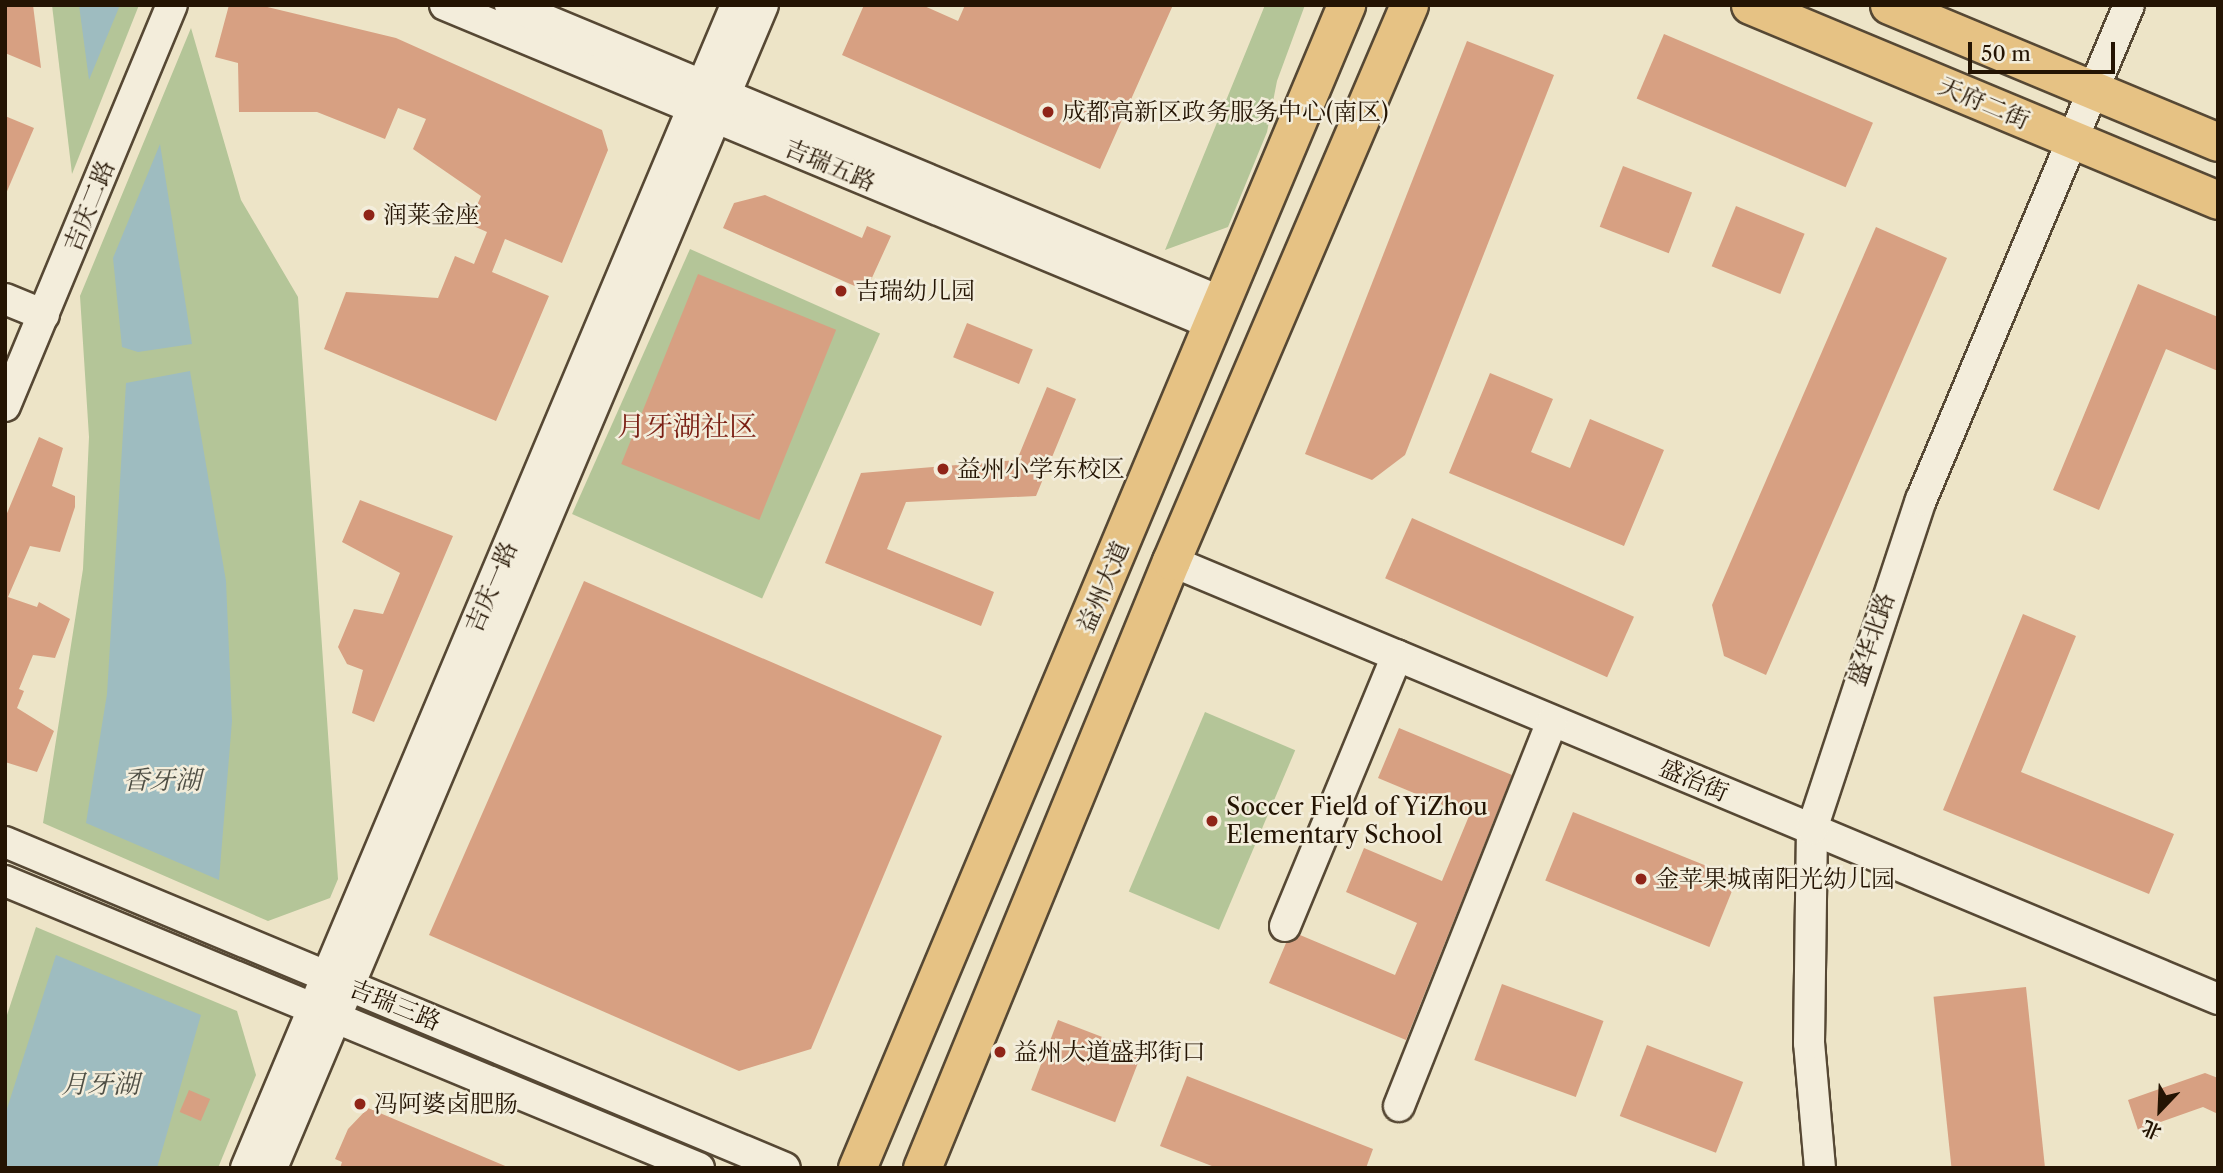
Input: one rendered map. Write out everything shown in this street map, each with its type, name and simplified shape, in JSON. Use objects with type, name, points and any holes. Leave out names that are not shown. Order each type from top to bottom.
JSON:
[{"type":"main road","name":"益州大道","points":[[857,1168],[1220,314],[1346,5]]},
{"type":"main road","points":[[922,1168],[1171,561],[1409,5]]},
{"type":"main road","name":"天府二街","points":[[1750,5],[2218,200]]},
{"type":"main road","points":[[1889,5],[2218,142]]},
{"type":"street","name":"吉庆二路","points":[[5,406],[172,5]]},
{"type":"street","name":"吉瑞五路","points":[[445,5],[709,102],[1220,314]]},
{"type":"street","name":"吉瑞五路","points":[[510,5],[709,102]]},
{"type":"street","name":"吉庆一路","points":[[709,102],[736,5]]},
{"type":"street","name":"吉庆一路","points":[[246,1168],[338,981],[709,102],[763,5]]},
{"type":"street","name":"盛华北路","points":[[1820,1168],[1809,1043],[1812,829],[1921,500],[2129,5]]},
{"type":"street","points":[[5,299],[44,315]]},
{"type":"street","name":"盛治街","points":[[1171,561],[2218,999]]},
{"type":"street","points":[[1286,926],[1397,655]]},
{"type":"street","points":[[1399,1106],[1552,720]]},
{"type":"street","name":"吉瑞三路","points":[[5,842],[785,1168]]},
{"type":"street","name":"吉瑞三路","points":[[5,881],[699,1168]]},
{"type":"street","name":"吉庆一路","points":[[272,1168],[324,1013]]},
{"type":"green space","points":[[52,5],[139,5],[72,174]]},
{"type":"green space","points":[[1265,5],[1305,5],[1277,81],[1267,132],[1228,227],[1165,250]]},
{"type":"green space","points":[[191,28],[241,200],[298,297],[338,879],[330,898],[268,921],[43,823],[83,569],[89,437],[80,296]]},
{"type":"green space","points":[[690,249],[880,334],[762,599],[572,514]]},
{"type":"green space","name":"Soccer Field of YiZhou Elementary School","points":[[1205,712],[1295,750],[1219,930],[1129,891]]},
{"type":"green space","name":"月牙湖","points":[[36,927],[237,1011],[256,1075],[218,1168],[5,1168],[5,1021]]},
{"type":"water","points":[[79,5],[120,5],[89,80]]},
{"type":"water","points":[[160,144],[192,344],[138,352],[122,347],[113,258]]},
{"type":"water","name":"香牙湖","points":[[190,371],[226,581],[232,721],[219,880],[86,823],[107,694],[126,383]]},
{"type":"water","name":"月牙湖","points":[[56,955],[201,1015],[157,1168],[5,1168],[5,1115]]},
{"type":"building","points":[[5,5],[33,5],[41,68],[5,53]]},
{"type":"building","points":[[229,5],[259,5],[396,38],[602,130],[608,150],[562,263],[505,239],[492,272],[549,296],[496,421],[324,349],[346,292],[438,298],[455,256],[474,264],[487,232],[469,224],[481,196],[413,149],[426,119],[398,108],[385,139],[317,112],[239,112],[238,63],[215,57]]},
{"type":"building","name":"成都高新区政务服务中心(南区)","points":[[864,5],[922,5],[958,21],[965,5],[1173,5],[1100,169],[842,55]]},
{"type":"building","points":[[1664,34],[1873,123],[1846,187],[1637,98]]},
{"type":"building","points":[[1467,41],[1554,75],[1405,455],[1372,480],[1305,454]]},
{"type":"building","points":[[5,116],[34,128],[5,196]]},
{"type":"building","points":[[1623,166],[1692,193],[1669,253],[1600,227]]},
{"type":"building","points":[[765,195],[862,238],[867,226],[891,236],[866,291],[723,228],[734,203]]},
{"type":"building","points":[[1736,206],[1805,234],[1780,294],[1712,266]]},
{"type":"building","points":[[1876,227],[1947,258],[1766,675],[1724,656],[1712,605]]},
{"type":"building","points":[[698,274],[836,330],[759,520],[621,464]]},
{"type":"building","points":[[2138,284],[2218,317],[2218,371],[2166,349],[2099,510],[2053,490]]},
{"type":"building","points":[[967,323],[1033,350],[1019,384],[953,357]]},
{"type":"building","points":[[1490,373],[1553,399],[1531,452],[1570,468],[1590,419],[1664,450],[1624,546],[1449,473]]},
{"type":"building","points":[[1047,387],[1076,399],[1036,496],[906,502],[887,549],[994,592],[981,626],[825,563],[861,473],[1017,460]]},
{"type":"building","points":[[39,437],[63,448],[52,486],[75,496],[75,507],[60,552],[30,546],[8,597],[37,607],[39,602],[70,619],[55,658],[33,655],[19,689],[24,691],[17,708],[54,731],[37,772],[5,762],[5,518]]},
{"type":"building","points":[[360,500],[453,536],[374,722],[352,713],[363,670],[347,664],[338,647],[354,609],[383,614],[400,573],[342,542]]},
{"type":"building","points":[[1412,518],[1634,617],[1607,677],[1385,578]]},
{"type":"building","points":[[584,581],[942,736],[811,1049],[739,1071],[429,935]]},
{"type":"building","points":[[2023,614],[2076,636],[2021,772],[2174,834],[2149,894],[1943,810]]},
{"type":"building","points":[[1399,728],[1512,775],[1406,1040],[1269,983],[1286,943],[1300,935],[1395,975],[1417,923],[1346,892],[1364,848],[1442,881],[1469,816],[1378,778]]},
{"type":"building","name":"金苹果城南阳光幼儿园","points":[[1573,812],[1737,878],[1709,947],[1545,881]]},
{"type":"building","points":[[1502,984],[1603,1021],[1576,1097],[1474,1060]]},
{"type":"building","points":[[2026,987],[2045,1168],[1952,1168],[1934,997]]},
{"type":"building","points":[[1058,1020],[1142,1052],[1115,1122],[1031,1090]]},
{"type":"building","points":[[1647,1045],[1743,1082],[1716,1153],[1620,1116]]},
{"type":"building","points":[[2205,1073],[2218,1078],[2218,1114],[2203,1107],[2138,1130],[2128,1100]]},
{"type":"building","points":[[1187,1076],[1373,1149],[1366,1168],[1217,1168],[1160,1146]]},
{"type":"building","points":[[189,1090],[210,1099],[201,1121],[180,1112]]},
{"type":"building","points":[[368,1108],[510,1168],[340,1168],[342,1162],[335,1159],[348,1129]]},
{"type":"tunnel","points":[[484,5],[534,26]]},
{"type":"place","name":"成都高新区政务服务中心(南区)","points":[[1048,112]]},
{"type":"place","name":"润莱金座","points":[[369,215]]},
{"type":"place","name":"吉瑞幼儿园","points":[[841,291]]},
{"type":"place","name":"益州小学东校区","points":[[943,469]]},
{"type":"place","name":"Soccer Field of YiZhou Elementary School","points":[[1212,821]]},
{"type":"place","name":"金苹果城南阳光幼儿园","points":[[1641,879]]},
{"type":"place","name":"益州大道盛邦街口","points":[[1000,1052]]},
{"type":"place","name":"冯阿婆卤肥肠","points":[[360,1104]]},
{"type":"district","name":"月牙湖社区","points":[[687,426]]}]
